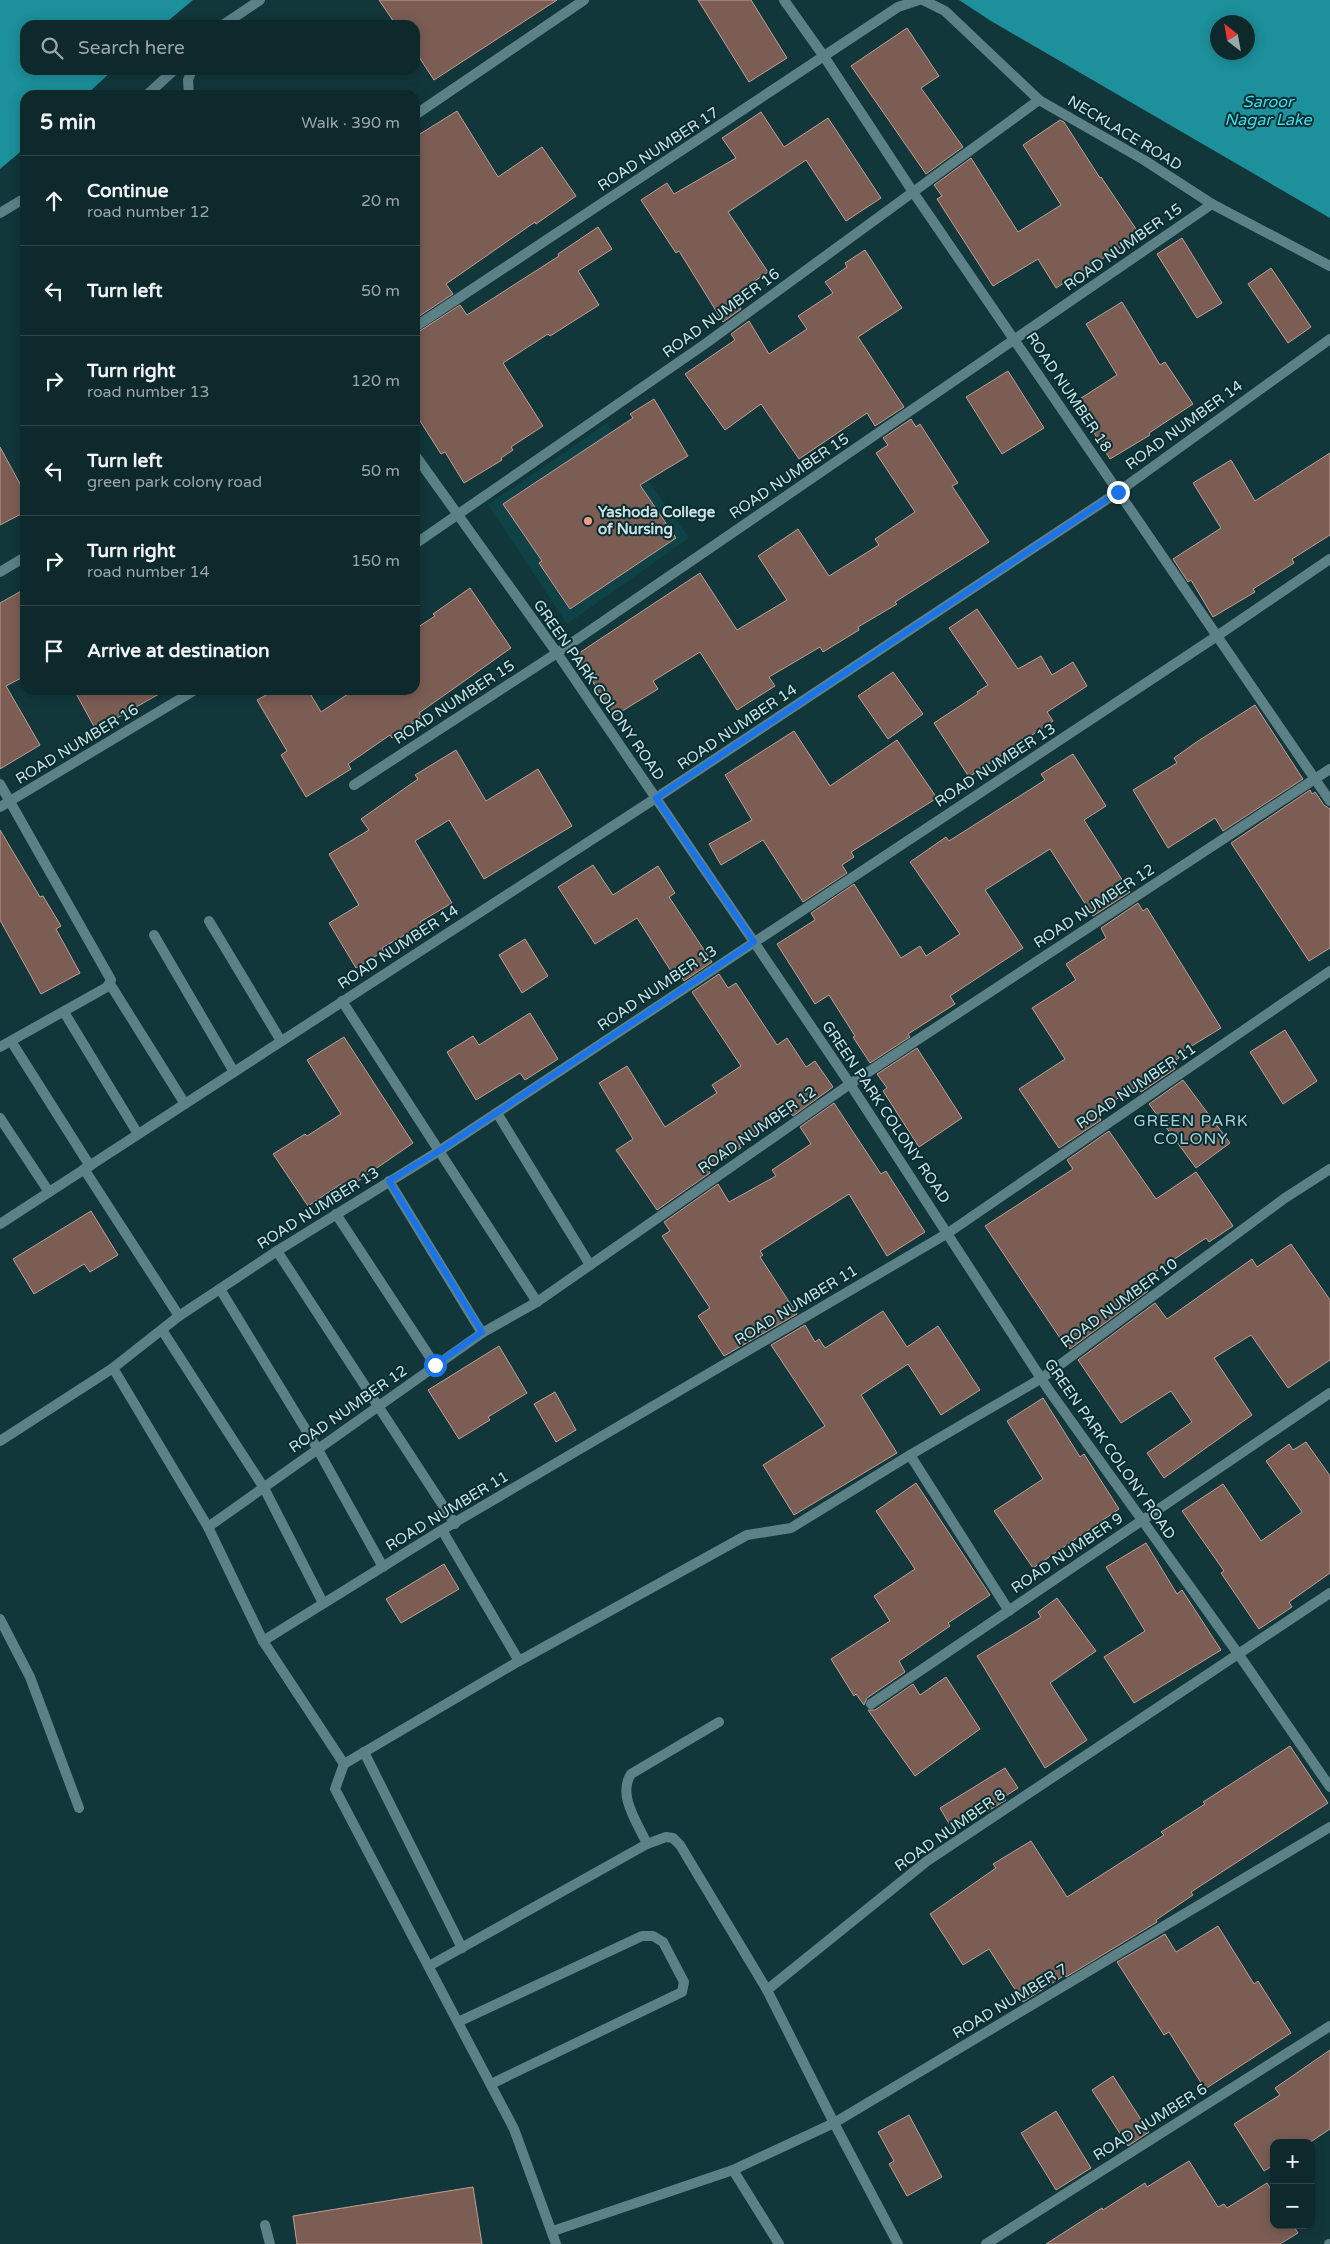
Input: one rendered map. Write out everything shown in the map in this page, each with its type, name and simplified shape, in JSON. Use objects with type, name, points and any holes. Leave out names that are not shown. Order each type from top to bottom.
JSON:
[{"type":"street","points":[[230,20],[260,0]]},
{"type":"street","points":[[420,112],[584,0]]},
{"type":"street","name":"ROAD NUMBER 18","points":[[784,0],[825,58],[913,192],[1330,801]]},
{"type":"street","name":"ROAD NUMBER 17","points":[[420,324],[825,58],[898,7],[921,0]]},
{"type":"street","name":"NECKLACE ROAD","points":[[921,0],[945,11],[1039,100],[1144,160],[1212,204],[1330,266]]},
{"type":"street","points":[[152,90],[169,75]]},
{"type":"street","points":[[189,90],[188,80],[190,75]]},
{"type":"street","name":"ROAD NUMBER 16","points":[[420,541],[705,344],[1039,100]]},
{"type":"street","points":[[0,213],[20,201]]},
{"type":"street","name":"ROAD NUMBER 15","points":[[354,785],[557,653],[1212,204]]},
{"type":"street","name":"ROAD NUMBER 14","points":[[0,1224],[656,798],[1118,492],[1330,339]]},
{"type":"street","name":"GREEN PARK COLONY ROAD","points":[[420,462],[557,653],[754,942],[850,1084],[1042,1378],[1239,1655],[1330,1787]]},
{"type":"street","name":"ROAD NUMBER 13","points":[[0,1441],[113,1368],[179,1316],[277,1251],[497,1113],[1217,636],[1330,559]]},
{"type":"street","points":[[0,572],[20,560]]},
{"type":"street","name":"ROAD NUMBER 16","points":[[0,807],[187,695]]},
{"type":"street","name":"ROAD NUMBER 12","points":[[208,1527],[482,1332],[537,1302],[850,1084],[1330,768]]},
{"type":"street","points":[[0,784],[108,972],[111,980],[110,984],[185,1104]]},
{"type":"street","points":[[209,921],[281,1041]]},
{"type":"street","points":[[154,935],[234,1072]]},
{"type":"street","name":"ROAD NUMBER 11","points":[[263,1642],[442,1530],[948,1233],[1330,972]]},
{"type":"street","points":[[0,1047],[110,984]]},
{"type":"street","points":[[342,1001],[537,1302]]},
{"type":"street","points":[[64,1012],[138,1134]]},
{"type":"street","points":[[11,1041],[179,1316]]},
{"type":"street","points":[[497,1113],[590,1265]]},
{"type":"street","points":[[0,1118],[49,1192]]},
{"type":"street","name":"ROAD NUMBER 10","points":[[519,1661],[747,1535],[791,1528],[910,1455],[1042,1378],[1285,1198],[1330,1169]]},
{"type":"street","points":[[389,1181],[482,1332]]},
{"type":"street","points":[[336,1214],[435,1365]]},
{"type":"street","points":[[277,1251],[455,1524]]},
{"type":"street","points":[[220,1289],[317,1448],[383,1567]]},
{"type":"street","points":[[162,1330],[264,1488],[323,1603]]},
{"type":"street","points":[[113,1368],[208,1527],[263,1642],[344,1764]]},
{"type":"street","name":"ROAD NUMBER 9","points":[[871,1704],[1330,1393]]},
{"type":"street","points":[[910,1455],[1009,1610]]},
{"type":"street","points":[[442,1530],[519,1661],[344,1764],[335,1789],[514,2129],[553,2231],[556,2244]]},
{"type":"street","name":"ROAD NUMBER 8","points":[[767,1990],[927,1860],[1330,1593]]},
{"type":"street","points":[[0,1619],[30,1677],[79,1808]]},
{"type":"street","points":[[647,1844],[625,1796],[626,1782],[631,1774],[719,1722]]},
{"type":"street","points":[[364,1752],[462,1948]]},
{"type":"street","name":"ROAD NUMBER 7","points":[[553,2231],[733,2170],[834,2123],[1330,1827]]},
{"type":"street","points":[[429,1966],[647,1844],[666,1837],[673,1838],[680,1845],[767,1990],[898,2244]]},
{"type":"street","points":[[458,2022],[642,1936],[653,1936],[663,1942],[684,1982],[682,1992],[490,2084]]},
{"type":"street","name":"ROAD NUMBER 6","points":[[986,2244],[1330,2026]]},
{"type":"street","points":[[733,2170],[780,2244]]},
{"type":"street","points":[[265,2225],[270,2244]]},
{"type":"shaded area","name":"Yashoda College of Nursing","points":[[607,423],[689,538],[567,624],[488,505]]},
{"type":"water","points":[[0,0],[193,0],[169,20],[20,20],[20,75],[108,75],[91,90],[20,90],[20,152],[0,169]]},
{"type":"water","name":"Saroor Nagar Lake","points":[[959,0],[1330,0],[1330,218],[991,21]]},
{"type":"building","points":[[379,0],[557,0],[434,80],[420,59],[420,20],[393,20]]},
{"type":"building","points":[[698,0],[751,0],[787,58],[749,82]]},
{"type":"building","points":[[907,28],[939,76],[921,88],[963,147],[926,174],[851,66]]},
{"type":"building","points":[[457,111],[498,177],[542,147],[576,196],[446,284],[453,294],[420,316],[420,134]]},
{"type":"building","points":[[761,112],[784,147],[828,118],[881,198],[846,221],[806,160],[728,212],[768,272],[740,291],[742,293],[735,298],[741,309],[723,322],[679,251],[676,253],[641,200],[667,183],[674,194],[736,158],[722,138]]},
{"type":"building","points":[[1060,120],[1064,122],[1140,235],[1056,288],[1038,259],[993,286],[937,199],[942,196],[934,185],[971,158],[1018,232],[1061,205],[1023,145]]},
{"type":"building","points":[[598,227],[612,249],[578,271],[599,305],[550,336],[548,334],[503,363],[543,426],[511,447],[513,450],[501,458],[502,460],[464,483],[445,452],[441,454],[420,421],[420,331],[460,305],[467,315],[559,256],[558,254]]},
{"type":"building","points":[[1182,238],[1222,303],[1197,318],[1157,254]]},
{"type":"building","points":[[865,250],[902,308],[858,337],[904,407],[875,426],[867,413],[799,459],[761,404],[725,430],[685,374],[735,340],[731,334],[749,321],[769,354],[807,329],[798,316],[833,293],[825,282],[847,267],[845,263]]},
{"type":"building","points":[[1271,268],[1311,327],[1288,343],[1248,284]]},
{"type":"building","points":[[1122,302],[1160,365],[1165,362],[1193,404],[1149,433],[1150,435],[1110,459],[1075,402],[1117,375],[1086,324]]},
{"type":"building","points":[[1008,371],[1044,428],[1002,454],[966,397]]},
{"type":"building","name":"Yashoda College of Nursing","points":[[654,399],[688,456],[640,485],[676,538],[570,609],[539,563],[542,561],[503,504],[633,418],[630,414]]},
{"type":"building","points":[[911,419],[916,427],[920,424],[958,483],[952,486],[989,542],[895,602],[897,604],[858,627],[859,630],[823,652],[820,647],[769,677],[775,686],[737,710],[700,652],[653,681],[658,689],[614,716],[576,655],[700,573],[737,630],[787,600],[758,556],[798,529],[829,576],[879,545],[875,539],[915,512],[876,453],[888,445],[883,438]]},
{"type":"building","points":[[0,447],[20,484],[20,515],[0,525]]},
{"type":"building","points":[[1330,453],[1330,535],[1292,559],[1294,563],[1253,589],[1255,592],[1213,617],[1191,580],[1188,582],[1173,559],[1221,528],[1193,483],[1231,460],[1255,501]]},
{"type":"building","points":[[470,588],[511,648],[419,713],[422,717],[392,738],[390,735],[348,764],[351,769],[306,797],[281,755],[287,751],[257,700],[266,695],[311,695],[321,712],[346,695],[420,695],[420,626],[435,616],[433,614]]},
{"type":"building","points":[[20,592],[20,679],[6,686],[40,745],[0,769],[0,603]]},
{"type":"building","points":[[977,609],[1018,669],[1041,656],[1052,675],[1073,662],[1087,686],[1047,712],[1053,721],[969,777],[934,723],[978,694],[977,692],[988,685],[949,628]]},
{"type":"building","points":[[893,672],[923,714],[888,739],[858,696]]},
{"type":"building","points":[[77,695],[157,695],[96,730]]},
{"type":"building","points":[[1255,705],[1303,779],[1223,831],[1215,818],[1168,848],[1133,790],[1177,763],[1174,758],[1198,741]]},
{"type":"building","points":[[794,731],[830,786],[897,740],[937,798],[851,852],[854,857],[842,865],[847,873],[803,902],[763,840],[721,865],[709,844],[752,820],[725,775]]},
{"type":"building","points":[[456,750],[486,801],[538,769],[572,826],[484,879],[449,820],[415,841],[452,903],[420,922],[422,925],[382,948],[384,951],[356,968],[329,923],[359,905],[329,854],[369,830],[361,819],[418,779],[415,775]]},
{"type":"building","points":[[1073,754],[1106,806],[1084,820],[1130,892],[1093,916],[1050,849],[985,890],[1023,948],[950,996],[955,1004],[908,1034],[910,1037],[870,1063],[829,995],[815,1004],[777,944],[815,920],[811,913],[854,884],[901,958],[920,946],[926,956],[960,934],[910,862],[946,837],[949,841],[1045,780],[1041,774]]},
{"type":"building","points":[[1310,790],[1312,794],[1315,792],[1324,805],[1330,809],[1330,948],[1309,961],[1231,843]]},
{"type":"building","points":[[0,830],[40,897],[43,896],[61,926],[56,929],[80,973],[41,994],[0,920]]},
{"type":"building","points":[[593,865],[613,895],[658,866],[675,893],[669,897],[712,962],[684,981],[681,976],[676,979],[637,918],[595,944],[558,887]]},
{"type":"building","points":[[1138,903],[1143,911],[1147,908],[1221,1028],[1177,1055],[1179,1058],[1171,1063],[1175,1069],[1141,1092],[1136,1087],[1096,1112],[1101,1120],[1059,1148],[1019,1089],[1065,1059],[1032,1008],[1076,980],[1066,964],[1106,938],[1101,928]]},
{"type":"building","points":[[525,939],[548,976],[522,993],[499,955]]},
{"type":"building","points":[[719,974],[728,988],[736,983],[777,1045],[787,1038],[806,1067],[815,1061],[833,1087],[793,1116],[790,1112],[739,1145],[741,1148],[708,1169],[710,1173],[657,1210],[616,1150],[633,1139],[599,1083],[627,1066],[665,1127],[717,1093],[712,1085],[741,1066],[692,992]]},
{"type":"building","points":[[530,1013],[558,1059],[525,1080],[520,1073],[476,1100],[447,1052],[473,1036],[479,1045]]},
{"type":"building","points":[[1285,1030],[1317,1081],[1283,1104],[1250,1052]]},
{"type":"building","points":[[344,1037],[413,1143],[345,1190],[341,1184],[308,1206],[273,1154],[305,1134],[307,1136],[341,1114],[307,1060]]},
{"type":"building","points":[[917,1048],[962,1118],[919,1147],[883,1091],[887,1088],[877,1074]]},
{"type":"building","points":[[1183,1080],[1230,1143],[1196,1168],[1149,1104]]},
{"type":"building","points":[[834,1103],[881,1174],[886,1171],[925,1232],[887,1256],[849,1194],[760,1251],[763,1255],[760,1257],[797,1314],[724,1356],[698,1316],[710,1308],[662,1236],[670,1231],[664,1222],[718,1184],[729,1202],[776,1176],[772,1170],[811,1144],[800,1127]]},
{"type":"building","points":[[1109,1131],[1156,1199],[1196,1172],[1233,1226],[1209,1242],[1206,1238],[1143,1280],[1148,1291],[1070,1349],[1066,1343],[1064,1344],[985,1226],[1073,1169],[1067,1160]]},
{"type":"building","points":[[91,1211],[118,1255],[90,1272],[84,1264],[34,1294],[13,1259]]},
{"type":"building","points":[[1291,1244],[1330,1300],[1330,1360],[1288,1388],[1251,1335],[1214,1358],[1252,1415],[1164,1478],[1147,1453],[1192,1422],[1171,1391],[1121,1423],[1078,1360],[1155,1303],[1167,1319],[1252,1259],[1257,1267]]},
{"type":"building","points":[[883,1311],[907,1347],[938,1326],[980,1390],[941,1415],[908,1364],[861,1395],[897,1453],[794,1515],[763,1465],[825,1426],[771,1345],[805,1325],[815,1342],[819,1339],[825,1348]]},
{"type":"building","points":[[499,1346],[527,1393],[488,1417],[490,1420],[459,1439],[428,1390]]},
{"type":"building","points":[[555,1392],[576,1430],[556,1442],[534,1404]]},
{"type":"building","points":[[1043,1398],[1080,1457],[1084,1454],[1119,1509],[1033,1568],[994,1511],[1043,1479],[1007,1421]]},
{"type":"building","points":[[1306,1442],[1330,1476],[1330,1573],[1289,1602],[1292,1607],[1259,1629],[1221,1573],[1224,1571],[1182,1511],[1223,1484],[1261,1541],[1302,1512],[1266,1461],[1289,1444],[1293,1450]]},
{"type":"building","points":[[916,1483],[990,1595],[948,1623],[950,1626],[899,1661],[905,1672],[867,1698],[864,1705],[856,1694],[854,1696],[831,1659],[890,1621],[874,1596],[915,1569],[876,1511]]},
{"type":"building","points":[[1146,1543],[1177,1594],[1182,1590],[1221,1650],[1134,1703],[1104,1657],[1145,1631],[1106,1567]]},
{"type":"building","points":[[444,1564],[459,1589],[401,1623],[386,1599]]},
{"type":"building","points":[[1057,1598],[1096,1651],[1050,1683],[1087,1740],[1045,1768],[977,1656],[1041,1617],[1038,1612]]},
{"type":"building","points":[[946,1677],[980,1729],[915,1776],[868,1710],[875,1710],[913,1684],[920,1695]]},
{"type":"building","points":[[1290,1746],[1328,1803],[1191,1892],[1193,1895],[1156,1920],[1157,1922],[1066,1977],[1065,1975],[1023,2002],[989,1949],[963,1965],[930,1914],[996,1868],[993,1864],[1031,1841],[1067,1897],[1164,1835],[1161,1832],[1205,1804],[1203,1802]]},
{"type":"building","points":[[1005,1768],[1018,1788],[1004,1797],[1006,1800],[954,1832],[940,1808]]},
{"type":"building","points":[[1218,1926],[1254,1984],[1258,1981],[1291,2033],[1205,2089],[1169,2032],[1164,2035],[1117,1962],[1165,1934],[1176,1952]]},
{"type":"building","points":[[1330,2050],[1330,2129],[1315,2139],[1270,2139],[1270,2167],[1264,2171],[1234,2124],[1280,2095],[1275,2088]]},
{"type":"building","points":[[1113,2076],[1149,2132],[1128,2146],[1092,2090]]},
{"type":"building","points":[[1056,2111],[1091,2168],[1056,2190],[1021,2133]]},
{"type":"building","points":[[909,2115],[942,2177],[907,2196],[889,2164],[894,2161],[878,2132]]},
{"type":"building","points":[[1189,2161],[1218,2207],[1224,2204],[1227,2208],[1267,2183],[1270,2188],[1270,2229],[1296,2229],[1298,2233],[1280,2244],[1046,2244],[1145,2183],[1147,2187]]},
{"type":"building","points":[[473,2187],[482,2244],[297,2244],[293,2216]]},
{"type":"place","name":"Yashoda College of Nursing","points":[[588,521]]},
{"type":"district","name":"GREEN PARK COLONY","points":[[1191,1130]]},
{"type":"route","points":[[435,1365],[482,1332],[389,1181],[439,1151],[754,942],[656,798],[1118,492]]}]
